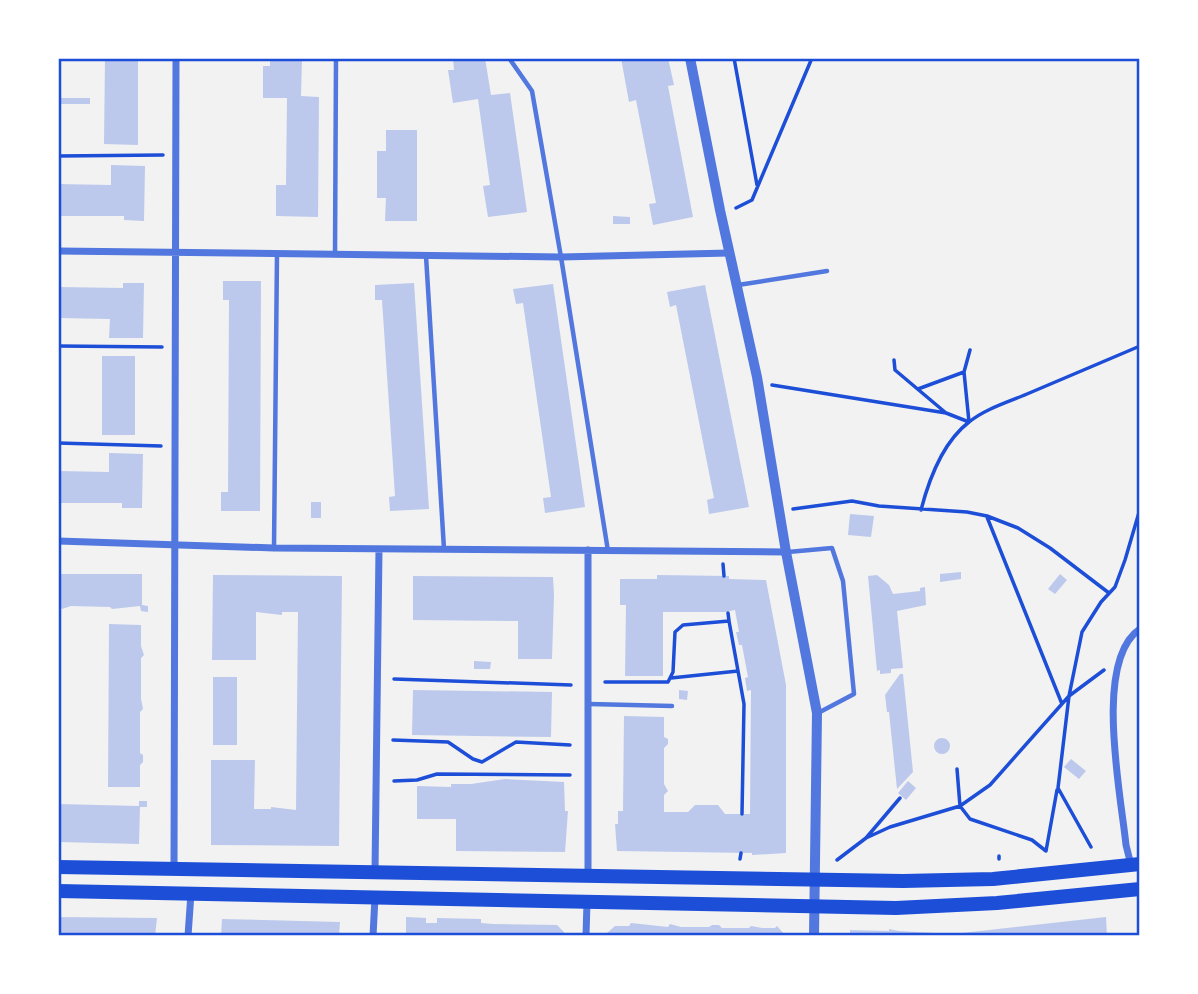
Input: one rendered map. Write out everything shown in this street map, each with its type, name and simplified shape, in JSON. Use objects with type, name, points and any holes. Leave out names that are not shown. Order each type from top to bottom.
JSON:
[{"type":"main road","points":[[58,867],[903,881],[993,879],[1135,864]]},
{"type":"main road","points":[[58,891],[943,907],[1140,889]]},
{"type":"street","points":[[174,869],[176,58]]},
{"type":"street","points":[[690,58],[758,383],[786,552],[817,713],[814,936]]},
{"type":"street","points":[[58,251],[561,257],[729,253]]},
{"type":"street","points":[[58,541],[274,548],[786,552]]},
{"type":"street","points":[[375,873],[379,549]]},
{"type":"street","points":[[588,550],[588,877]]},
{"type":"street","points":[[1135,864],[1126,845],[1112,711],[1120,657],[1129,637],[1140,629]]},
{"type":"street","points":[[188,936],[191,893]]},
{"type":"street","points":[[373,936],[375,897]]},
{"type":"street","points":[[586,936],[587,901]]},
{"type":"lane","points":[[335,255],[336,58]]},
{"type":"lane","points":[[509,58],[532,91],[608,551]]},
{"type":"lane","points":[[274,548],[277,254]]},
{"type":"lane","points":[[426,255],[444,549]]},
{"type":"lane","points":[[736,285],[827,271]]},
{"type":"lane","points":[[786,552],[832,548],[843,581],[854,694],[817,713]]},
{"type":"lane","points":[[588,704],[672,706]]},
{"type":"path","points":[[734,58],[758,187]]},
{"type":"path","points":[[736,208],[752,200],[812,58]]},
{"type":"path","points":[[58,156],[163,155]]},
{"type":"path","points":[[58,346],[162,347]]},
{"type":"path","points":[[921,510],[927,486],[937,464],[951,442],[969,422],[994,408],[1140,346]]},
{"type":"path","points":[[969,422],[964,372],[970,350]]},
{"type":"path","points":[[894,360],[895,370],[946,413]]},
{"type":"path","points":[[918,389],[964,372]]},
{"type":"path","points":[[758,383],[946,413],[969,422]]},
{"type":"path","points":[[58,443],[161,446]]},
{"type":"path","points":[[792,510],[852,501],[987,516],[1029,534],[1109,593]]},
{"type":"path","points":[[957,769],[960,806],[970,819],[1032,840],[1046,853],[1058,788],[1069,696],[1082,632],[1115,587],[1140,509]]},
{"type":"path","points":[[987,516],[1062,704]]},
{"type":"path","points":[[722,561],[724,576]]},
{"type":"path","points":[[728,613],[744,704],[742,814]]},
{"type":"path","points":[[671,678],[673,638],[683,625],[729,621]]},
{"type":"path","points":[[866,838],[890,827],[960,806],[990,785],[1069,696],[1120,657]]},
{"type":"path","points":[[605,682],[665,683],[671,678],[739,671]]},
{"type":"path","points":[[394,679],[571,685]]},
{"type":"path","points":[[393,740],[448,742],[482,762],[516,742],[570,746]]},
{"type":"path","points":[[394,781],[416,780],[437,774],[570,775]]},
{"type":"path","points":[[1058,788],[1091,847]]},
{"type":"path","points":[[837,860],[866,838],[900,798]]},
{"type":"path","points":[[740,859],[741,853]]},
{"type":"path","points":[[1139,907],[1140,921]]},
{"type":"building","points":[[105,58],[138,58],[138,145],[104,144]]},
{"type":"building","points":[[270,58],[302,58],[301,96],[319,97],[318,217],[276,216],[276,185],[286,185],[287,98],[263,98],[263,66],[270,66]]},
{"type":"building","points":[[453,58],[485,58],[491,95],[510,93],[527,212],[488,217],[483,186],[490,185],[478,99],[453,103],[448,70],[454,70]]},
{"type":"building","points":[[621,58],[668,58],[674,85],[668,86],[693,217],[653,225],[649,204],[656,203],[636,100],[629,102]]},
{"type":"building","points":[[58,98],[90,98],[90,104],[58,104]]},
{"type":"building","points":[[386,130],[417,130],[417,221],[385,221],[386,198],[377,198],[377,151],[386,151]]},
{"type":"building","points":[[111,165],[145,166],[144,221],[124,220],[124,216],[58,216],[58,184],[111,185]]},
{"type":"building","points":[[613,216],[630,217],[630,224],[613,224]]},
{"type":"building","points":[[223,281],[261,281],[260,511],[221,511],[221,492],[228,492],[229,300],[223,300]]},
{"type":"building","points":[[123,283],[144,283],[143,338],[109,338],[110,319],[58,318],[58,287],[123,288]]},
{"type":"building","points":[[414,283],[429,509],[390,511],[389,497],[395,496],[382,300],[375,300],[375,285]]},
{"type":"building","points":[[553,284],[585,507],[545,513],[543,498],[551,497],[523,303],[516,304],[513,289]]},
{"type":"building","points":[[705,285],[749,507],[709,514],[707,500],[714,498],[676,305],[670,307],[667,292]]},
{"type":"building","points":[[102,356],[135,356],[135,435],[102,435]]},
{"type":"building","points":[[109,453],[143,454],[142,508],[122,508],[122,503],[58,503],[58,471],[109,472]]},
{"type":"building","points":[[311,502],[321,502],[321,518],[311,518]]},
{"type":"building","points":[[850,514],[874,516],[871,537],[848,535]]},
{"type":"building","points":[[961,572],[961,579],[940,582],[940,574]]},
{"type":"building","points":[[58,574],[142,574],[142,605],[148,606],[148,612],[141,611],[140,606],[112,609],[71,606],[62,609],[58,606]]},
{"type":"building","points":[[1060,574],[1067,580],[1055,594],[1048,589]]},
{"type":"building","points":[[213,575],[342,576],[339,846],[211,845],[211,760],[255,760],[254,809],[271,807],[296,810],[298,612],[282,612],[282,615],[256,612],[256,660],[212,660]]},
{"type":"building","points":[[657,575],[729,576],[729,579],[766,580],[786,685],[786,853],[752,855],[617,851],[615,824],[618,824],[618,811],[623,811],[624,716],[664,717],[664,737],[668,739],[668,744],[664,748],[664,784],[668,791],[664,795],[664,812],[688,812],[695,805],[718,805],[725,814],[750,814],[751,690],[747,691],[745,678],[748,677],[742,645],[739,645],[736,632],[739,632],[735,610],[663,612],[663,676],[625,676],[626,605],[620,605],[620,579],[657,579]]},
{"type":"building","points":[[877,575],[889,585],[893,594],[920,591],[920,588],[925,587],[926,605],[897,611],[903,668],[880,674],[880,670],[877,671],[868,576]]},
{"type":"building","points":[[413,576],[553,577],[552,659],[518,659],[518,621],[413,620]]},
{"type":"building","points":[[109,624],[141,625],[144,655],[141,658],[143,709],[140,712],[140,753],[143,755],[143,762],[140,765],[140,787],[108,787]]},
{"type":"building","points":[[474,661],[491,662],[490,669],[474,669]]},
{"type":"building","points":[[900,674],[903,674],[913,772],[897,789],[885,695]]},
{"type":"building","points":[[213,677],[237,677],[237,745],[213,745]]},
{"type":"building","points":[[413,690],[552,692],[551,737],[412,735]]},
{"type":"building","points":[[679,690],[688,691],[687,700],[679,699]]},
{"type":"building","points":[[942,738],[950,746],[942,754],[934,746]]},
{"type":"building","points":[[1071,759],[1086,771],[1079,779],[1064,767]]},
{"type":"building","points":[[505,779],[564,782],[565,811],[568,811],[565,852],[456,851],[456,819],[417,819],[417,786],[451,787],[451,784]]},
{"type":"building","points":[[908,781],[916,788],[906,800],[898,793]]},
{"type":"building","points":[[139,801],[147,801],[147,807],[140,807],[139,844],[58,842],[58,804],[139,806]]},
{"type":"building","points":[[58,917],[157,918],[155,936],[58,936]]},
{"type":"building","points":[[406,917],[426,918],[426,923],[437,923],[437,918],[481,919],[481,923],[493,924],[557,925],[564,932],[564,936],[406,936]]},
{"type":"building","points":[[1106,917],[1107,936],[850,936],[850,930],[889,929],[953,934]]},
{"type":"building","points":[[222,919],[340,922],[339,936],[221,936]]},
{"type":"building","points":[[631,923],[668,927],[670,924],[681,927],[719,925],[722,928],[777,926],[785,935],[607,936],[615,926],[629,926]]}]
